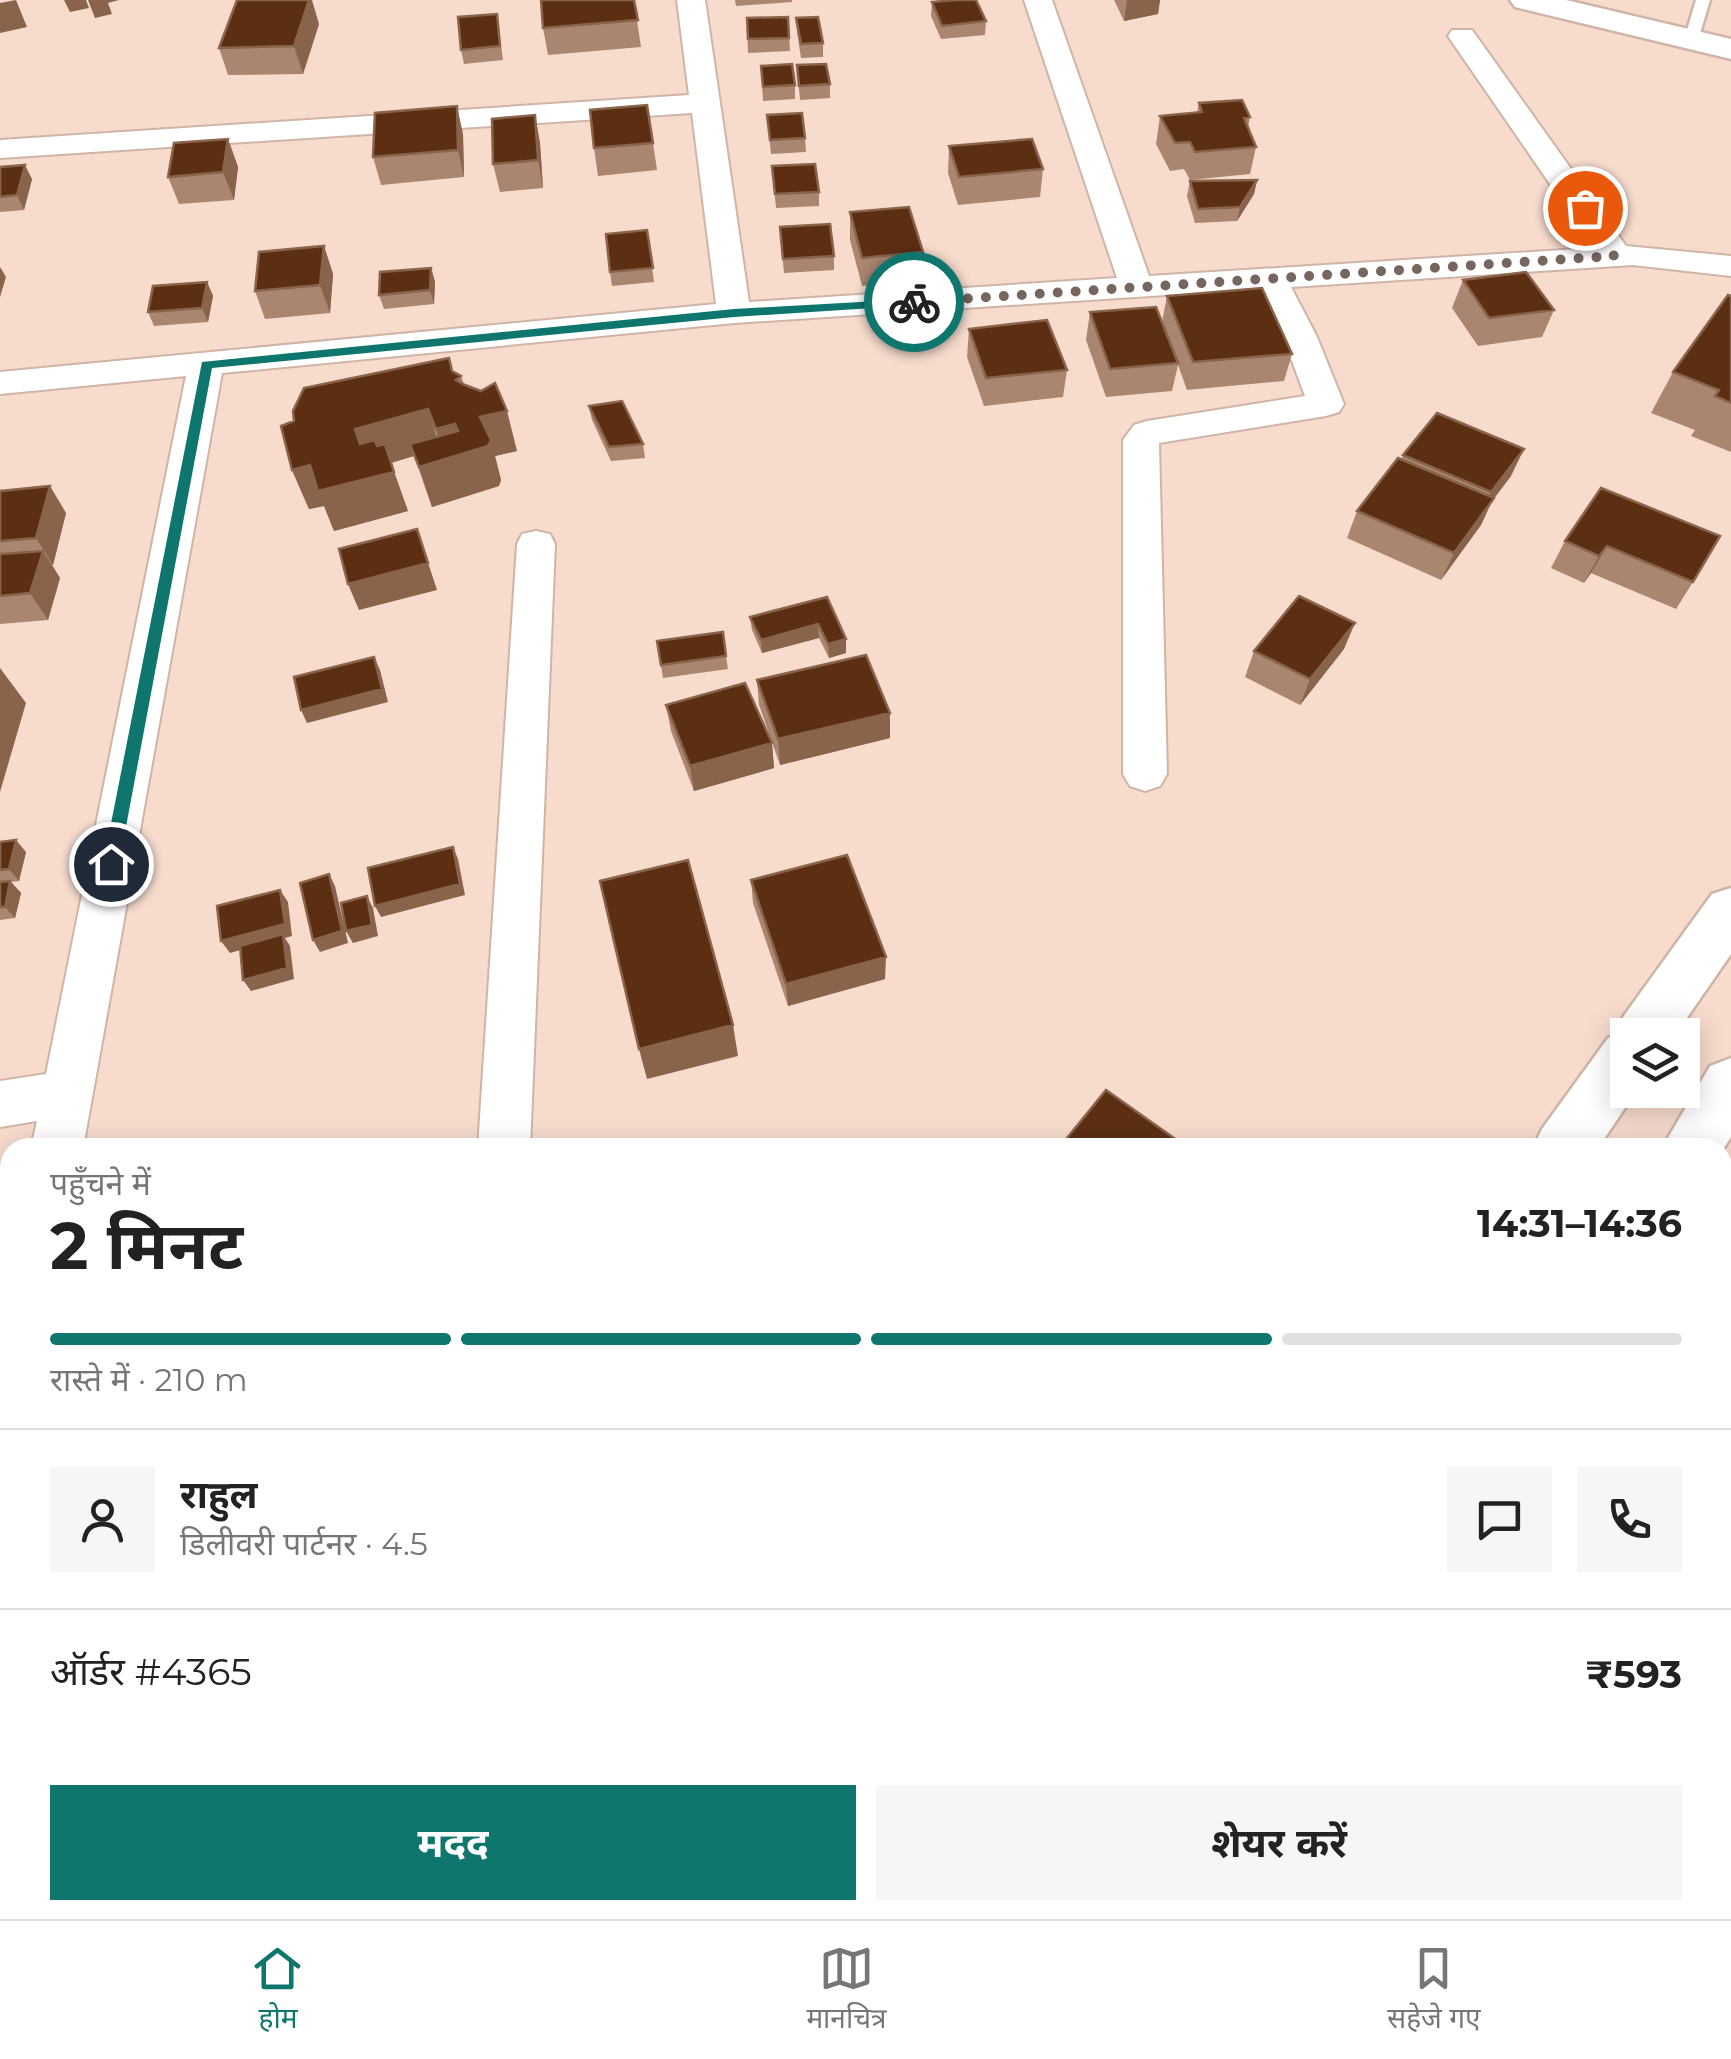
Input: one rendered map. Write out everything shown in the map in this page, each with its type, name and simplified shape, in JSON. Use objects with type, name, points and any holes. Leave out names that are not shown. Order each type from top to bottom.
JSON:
[{"type":"main road","points":[[1526,0],[1731,49]]},
{"type":"main road","points":[[1655,1018],[1731,910]]},
{"type":"main road","points":[[1570,1138],[1610,1081]]},
{"type":"main road","points":[[1698,1138],[1731,1084]]},
{"type":"street","points":[[692,0],[734,313]]},
{"type":"street","points":[[1038,0],[1137,289]]},
{"type":"street","points":[[1462,36],[1606,237],[1614,256]]},
{"type":"street","points":[[0,149],[704,103]]},
{"type":"street","points":[[0,384],[734,313],[1614,256],[1731,266]]},
{"type":"street","points":[[1145,774],[1141,440],[1147,434],[1326,404],[1300,337],[1270,280]]},
{"type":"street","points":[[59,1138],[206,365]]},
{"type":"street","points":[[505,1138],[536,544]]},
{"type":"street","points":[[0,1104],[67,1094]]},
{"type":"lane","points":[[1691,40],[1703,0]]},
{"type":"building","points":[[237,0],[309,0],[294,46],[219,48]]},
{"type":"building","points":[[541,0],[634,0],[638,20],[543,28]]},
{"type":"building","points":[[976,0],[986,21],[942,26],[932,2]]},
{"type":"building","points":[[497,14],[500,46],[461,50],[458,17]]},
{"type":"building","points":[[788,17],[789,38],[748,39],[747,18]]},
{"type":"building","points":[[818,17],[823,43],[801,44],[796,18]]},
{"type":"building","points":[[792,64],[795,85],[763,87],[761,66]]},
{"type":"building","points":[[826,64],[830,84],[799,86],[797,65]]},
{"type":"building","points":[[1242,100],[1250,117],[1244,118],[1256,147],[1195,152],[1190,142],[1175,143],[1160,116],[1202,112],[1199,103]]},
{"type":"building","points":[[647,105],[653,143],[594,148],[590,110]]},
{"type":"building","points":[[457,106],[458,150],[373,157],[375,113]]},
{"type":"building","points":[[802,113],[805,138],[770,140],[767,115]]},
{"type":"building","points":[[535,115],[538,160],[493,164],[492,119]]},
{"type":"building","points":[[228,139],[223,172],[168,177],[174,143]]},
{"type":"building","points":[[1032,139],[1043,169],[959,177],[949,146]]},
{"type":"building","points":[[815,164],[819,192],[775,194],[772,166]]},
{"type":"building","points":[[25,165],[17,195],[0,197],[0,167]]},
{"type":"building","points":[[1257,180],[1240,207],[1198,209],[1190,181]]},
{"type":"building","points":[[909,207],[923,252],[862,258],[850,212]]},
{"type":"building","points":[[830,224],[834,256],[783,259],[780,227]]},
{"type":"building","points":[[647,230],[653,268],[610,272],[606,234]]},
{"type":"building","points":[[324,246],[320,285],[255,291],[259,252]]},
{"type":"building","points":[[431,268],[430,290],[379,295],[380,272]]},
{"type":"building","points":[[1526,272],[1554,310],[1489,318],[1463,280]]},
{"type":"building","points":[[207,282],[202,308],[148,312],[153,286]]},
{"type":"building","points":[[1262,288],[1292,354],[1193,362],[1167,296]]},
{"type":"building","points":[[1728,295],[1731,403],[1715,396],[1719,390],[1673,372]]},
{"type":"building","points":[[1156,307],[1178,363],[1110,369],[1090,312]]},
{"type":"building","points":[[1047,320],[1067,370],[986,378],[969,329]]},
{"type":"building","points":[[449,358],[452,371],[461,376],[456,380],[465,385],[481,391],[495,383],[507,411],[480,417],[491,440],[488,446],[419,467],[410,444],[458,431],[455,424],[436,429],[428,409],[355,429],[360,444],[375,440],[377,446],[385,444],[394,472],[318,491],[310,465],[292,470],[281,426],[294,421],[293,411],[304,388]]},
{"type":"building","points":[[622,401],[643,444],[609,447],[589,406]]},
{"type":"building","points":[[1437,413],[1524,449],[1491,492],[1403,455]]},
{"type":"building","points":[[1398,458],[1494,498],[1454,553],[1357,511]]},
{"type":"building","points":[[50,486],[36,538],[0,541],[0,491]]},
{"type":"building","points":[[1601,488],[1720,536],[1693,582],[1607,546],[1599,556],[1565,541]]},
{"type":"building","points":[[417,529],[428,563],[348,584],[339,549]]},
{"type":"building","points":[[43,551],[30,593],[0,596],[0,554]]},
{"type":"building","points":[[1299,596],[1355,623],[1310,679],[1254,651]]},
{"type":"building","points":[[827,597],[846,639],[828,644],[818,624],[761,640],[750,617]]},
{"type":"building","points":[[723,632],[726,656],[661,665],[657,641]]},
{"type":"building","points":[[866,655],[890,713],[778,739],[757,680]]},
{"type":"building","points":[[374,657],[382,689],[301,710],[294,677]]},
{"type":"building","points":[[745,683],[772,743],[690,766],[666,705]]},
{"type":"building","points":[[16,840],[9,869],[0,870],[0,842]]},
{"type":"building","points":[[453,847],[460,884],[375,906],[368,868]]},
{"type":"building","points":[[847,855],[886,957],[786,984],[751,880]]},
{"type":"building","points":[[688,860],[733,1025],[639,1049],[600,881]]},
{"type":"building","points":[[329,874],[342,931],[313,940],[300,883]]},
{"type":"building","points":[[10,881],[5,907],[0,907],[0,882]]},
{"type":"building","points":[[280,890],[285,924],[221,941],[217,906]]},
{"type":"building","points":[[367,896],[372,925],[346,931],[341,903]]},
{"type":"building","points":[[283,934],[287,968],[243,980],[240,946]]},
{"type":"building","points":[[1106,1090],[1174,1138],[1067,1138]]},
{"type":"way so far","points":[[914,302],[1614,256],[1585,208]]},
{"type":"route","points":[[111,864],[206,365],[734,313],[914,302]]}]
